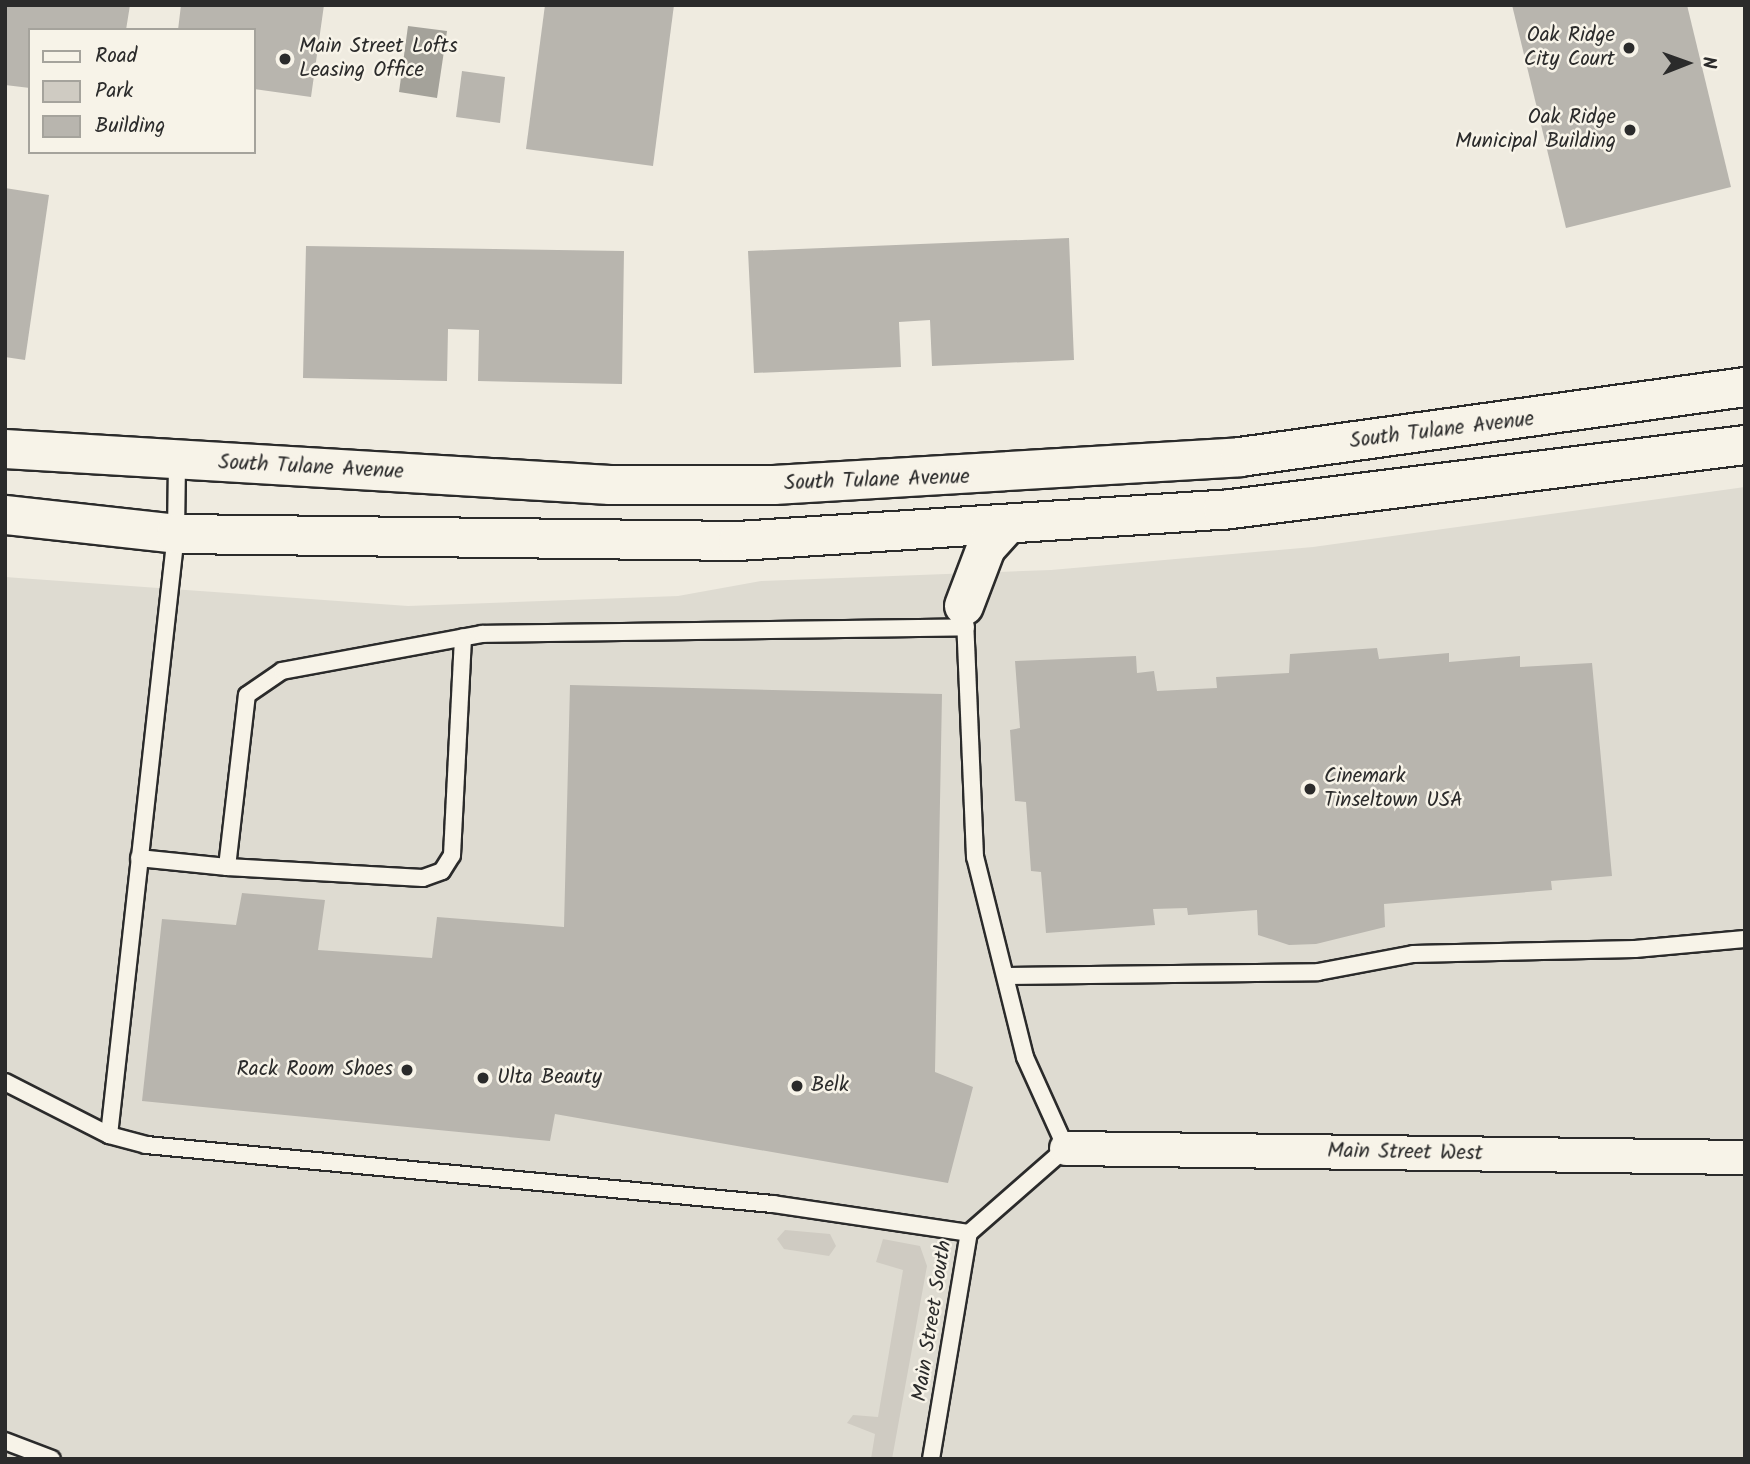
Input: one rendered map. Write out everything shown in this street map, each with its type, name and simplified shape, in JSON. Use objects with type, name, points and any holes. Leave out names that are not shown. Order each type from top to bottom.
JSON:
[{"type":"main road","name":"South Tulane Avenue","points":[[5,449],[610,485],[774,485],[1240,457],[1511,422],[1745,387]]},
{"type":"main road","points":[[1511,422],[1516,476]]},
{"type":"main road","points":[[5,515],[176,534],[603,542],[924,533],[1223,510],[1516,476],[1745,445]]},
{"type":"main road","points":[[965,617],[986,548],[1006,526]]},
{"type":"main road","points":[[924,533],[941,553],[965,617]]},
{"type":"street","name":"Main Street West","points":[[1066,1148],[1745,1157]]},
{"type":"lane","points":[[109,1135],[176,534],[177,461]]},
{"type":"lane","points":[[227,867],[247,695],[282,671],[463,637],[965,617],[975,857],[1025,1056],[1066,1148]]},
{"type":"lane","points":[[139,858],[227,867],[423,878],[442,871],[452,855],[463,637]]},
{"type":"lane","points":[[1007,976],[1318,972],[1413,954],[1635,949],[1745,939]]},
{"type":"lane","points":[[5,1082],[109,1135],[146,1144],[773,1204],[969,1233]]},
{"type":"lane","name":"Main Street South","points":[[931,1459],[969,1233],[1066,1148]]},
{"type":"lane","points":[[5,1441],[52,1459]]},
{"type":"shaded area","points":[[408,26],[447,31],[437,98],[399,92]]},
{"type":"shaded area","points":[[1745,487],[1745,1459],[5,1459],[5,577],[408,606],[678,596],[761,581],[1051,570],[1313,547]]},
{"type":"green space","points":[[785,1230],[830,1234],[836,1246],[829,1256],[784,1249],[777,1239]]},
{"type":"green space","points":[[883,1239],[920,1246],[927,1266],[892,1459],[871,1459],[875,1434],[847,1423],[853,1415],[878,1417],[903,1270],[876,1262]]},
{"type":"building","points":[[5,5],[130,5],[126,28],[28,28],[28,88],[5,85]]},
{"type":"building","name":"Main Street Lofts Leasing Office","points":[[181,5],[324,5],[311,97],[256,89],[256,28],[178,28]]},
{"type":"building","points":[[545,5],[674,5],[653,166],[526,149]]},
{"type":"building","name":"Oak Ridge Municipal Building","points":[[1512,5],[1687,5],[1731,187],[1566,228]]},
{"type":"building","points":[[462,71],[505,77],[500,123],[456,117]]},
{"type":"building","points":[[5,188],[49,195],[25,360],[5,357]]},
{"type":"building","points":[[1069,238],[1074,360],[932,366],[930,320],[899,322],[901,367],[754,373],[748,251]]},
{"type":"building","points":[[306,246],[624,251],[622,384],[478,381],[479,330],[448,329],[447,381],[303,378]]},
{"type":"building","name":"Cinemark Tinseltown USA","points":[[1377,648],[1379,659],[1449,653],[1449,662],[1520,656],[1520,667],[1592,663],[1612,876],[1551,881],[1552,890],[1384,904],[1385,927],[1316,944],[1289,945],[1258,935],[1257,910],[1188,915],[1187,908],[1153,909],[1155,925],[1046,933],[1041,872],[1031,871],[1026,802],[1015,801],[1010,730],[1020,728],[1015,661],[1136,656],[1137,673],[1154,671],[1157,691],[1217,688],[1216,677],[1289,673],[1290,654]]},
{"type":"building","points":[[570,685],[942,694],[935,1072],[973,1087],[948,1183],[555,1114],[550,1141],[142,1101],[162,919],[236,925],[242,893],[325,900],[318,950],[432,958],[437,917],[564,927]]},
{"type":"place","name":"Oak Ridge City Court","points":[[1629,48]]},
{"type":"place","name":"Main Street Lofts Leasing Office","points":[[285,59]]},
{"type":"place","name":"Oak Ridge Municipal Building","points":[[1630,130]]},
{"type":"place","name":"Cinemark Tinseltown USA","points":[[1310,789]]},
{"type":"place","name":"Rack Room Shoes","points":[[407,1070]]},
{"type":"place","name":"Ulta Beauty","points":[[483,1078]]},
{"type":"place","name":"Belk","points":[[797,1086]]}]
